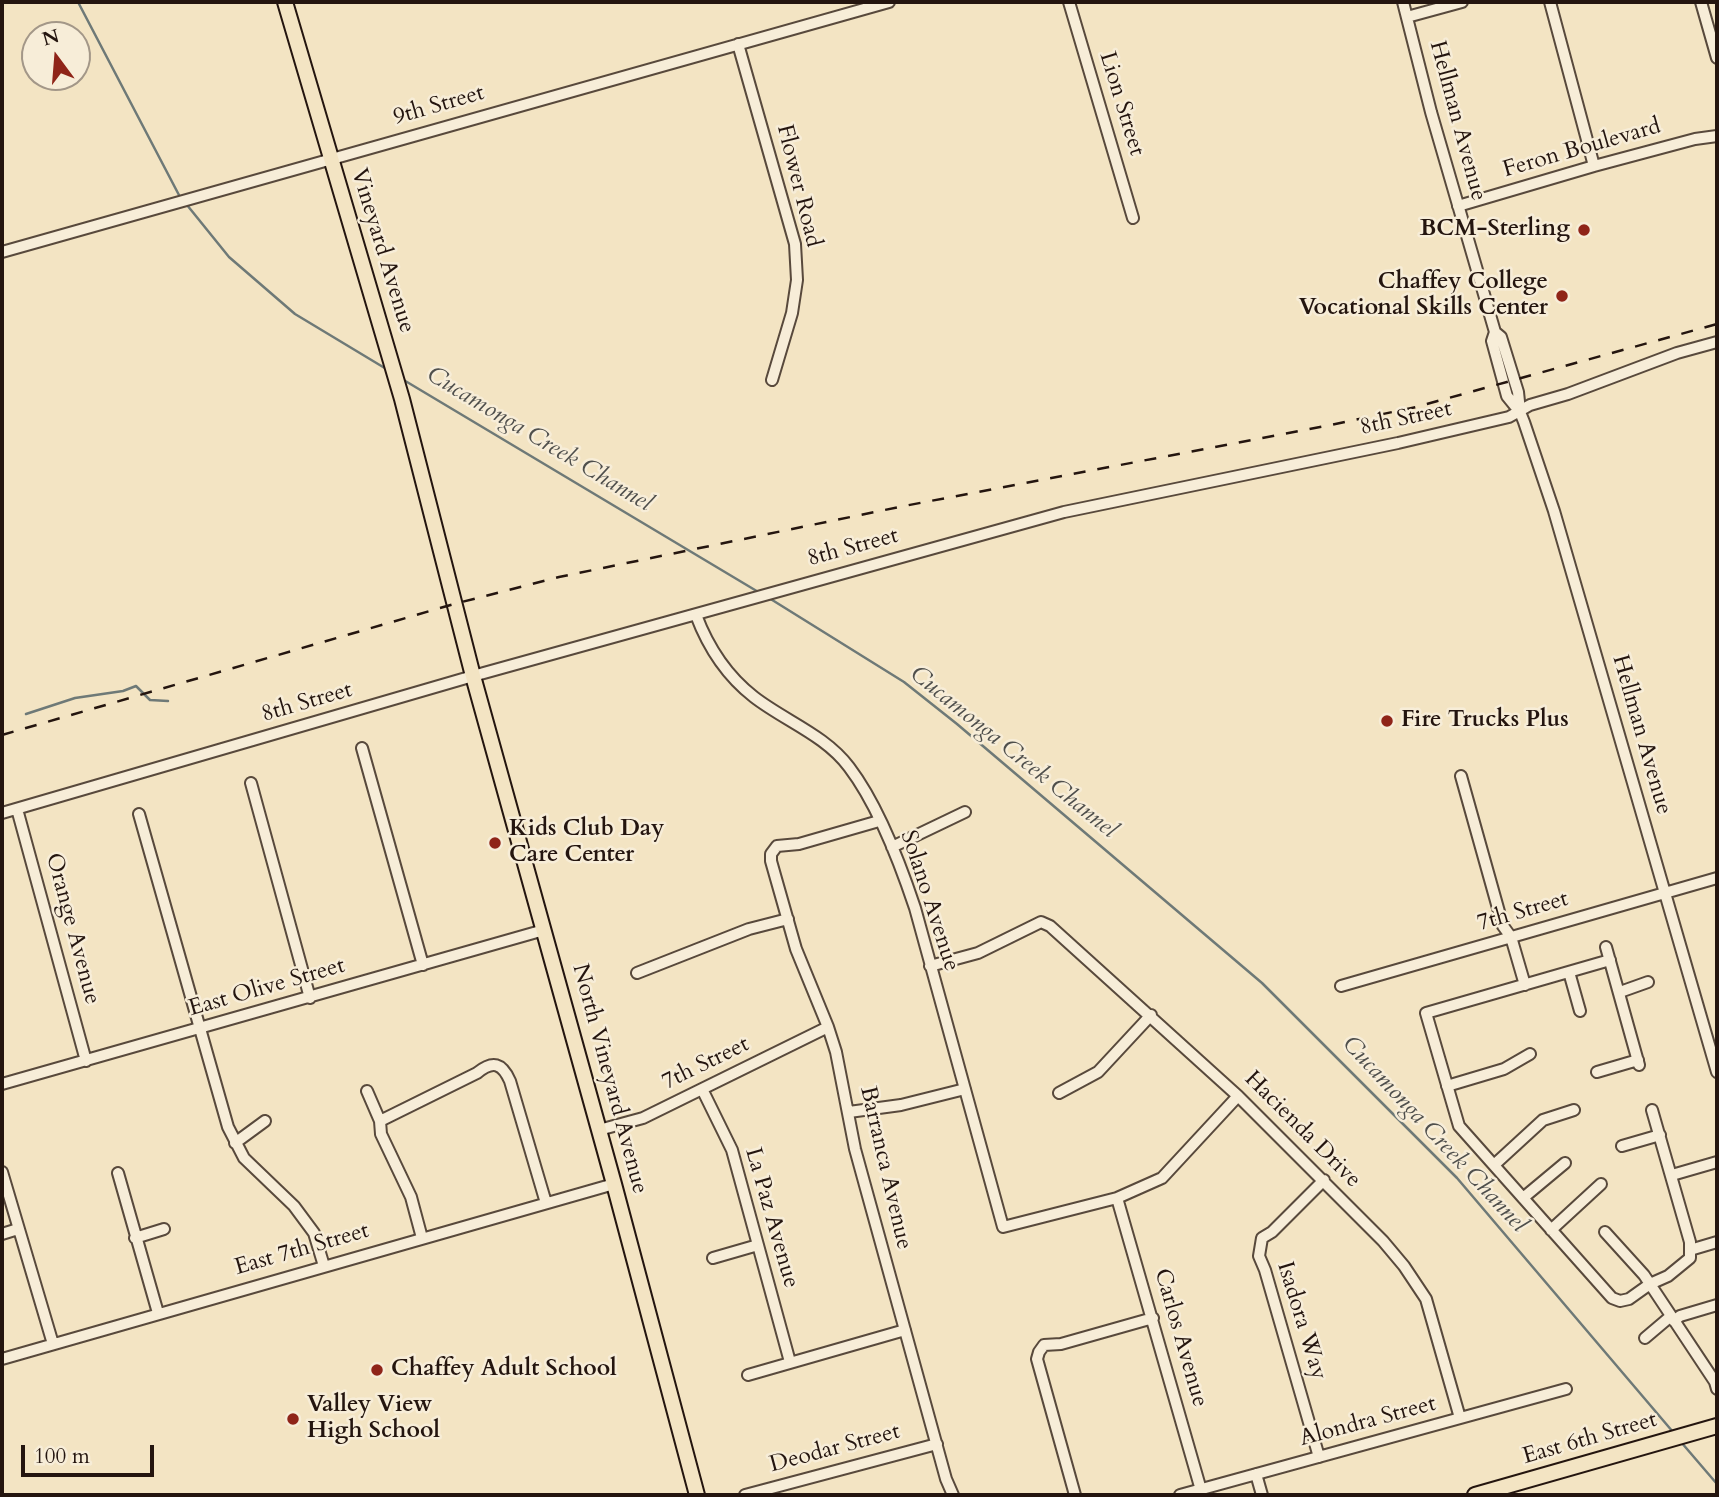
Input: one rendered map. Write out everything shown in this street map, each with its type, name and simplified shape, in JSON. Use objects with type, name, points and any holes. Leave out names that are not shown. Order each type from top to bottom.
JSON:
[{"type":"main road","name":"Vineyard Avenue","points":[[285,2],[402,399],[473,676]]},
{"type":"main road","name":"North Vineyard Avenue","points":[[473,676],[697,1495]]},
{"type":"main road","name":"East 6th Street","points":[[1475,1495],[1717,1426]]},
{"type":"street","name":"9th Street","points":[[2,251],[889,2]]},
{"type":"street","name":"Lion Street","points":[[1069,2],[1133,218]]},
{"type":"street","name":"Hellman Avenue","points":[[1403,2],[1495,332],[1492,341],[1507,396],[1520,412],[1554,511],[1717,1072]]},
{"type":"street","points":[[1407,17],[1462,2]]},
{"type":"street","points":[[1550,2],[1594,166]]},
{"type":"street","points":[[1701,2],[1717,58]]},
{"type":"street","name":"Flower Road","points":[[738,44],[795,244],[797,280],[792,313],[772,380]]},
{"type":"street","name":"Feron Boulevard","points":[[1458,206],[1594,166],[1717,135]]},
{"type":"street","name":"8th Street","points":[[2,813],[473,676],[1064,512],[1446,433],[1509,417],[1530,405],[1568,394],[1677,353],[1717,342]]},
{"type":"street","name":"Solano Avenue","points":[[696,615],[714,654],[736,681],[755,698],[818,738],[833,751],[849,767],[879,821],[915,908],[1003,1227],[1117,1198]]},
{"type":"street","points":[[362,748],[423,965]]},
{"type":"street","points":[[1461,776],[1503,926],[1511,937],[1525,985]]},
{"type":"street","points":[[251,783],[310,998]]},
{"type":"street","name":"Orange Avenue","points":[[17,809],[86,1061]]},
{"type":"street","points":[[892,847],[965,812]]},
{"type":"street","points":[[139,814],[228,1127],[244,1158],[294,1206],[314,1233],[324,1266]]},
{"type":"street","name":"Barranca Avenue","points":[[879,821],[799,844],[777,846],[771,854],[771,861],[796,949],[828,1027],[849,1111],[855,1149],[953,1495]]},
{"type":"street","name":"7th Street","points":[[1341,986],[1717,878]]},
{"type":"street","points":[[637,973],[749,929],[788,919]]},
{"type":"street","name":"Hacienda Drive","points":[[930,967],[978,953],[1041,922],[1050,926],[1238,1096],[1324,1180],[1405,1266],[1426,1299],[1460,1418]]},
{"type":"street","name":"East Olive Street","points":[[2,1084],[544,930]]},
{"type":"street","points":[[1597,1072],[1638,1063],[1606,947]]},
{"type":"street","points":[[1610,960],[1426,1013],[1459,1126],[1612,1298],[1620,1301],[1629,1299],[1681,1267],[1690,1258],[1690,1242],[1652,1110]]},
{"type":"street","points":[[1569,972],[1580,1011]]},
{"type":"street","points":[[1620,992],[1648,982]]},
{"type":"street","points":[[1059,1093],[1098,1072],[1151,1016]]},
{"type":"street","name":"7th Street","points":[[599,1130],[643,1118],[828,1027]]},
{"type":"street","points":[[1447,1086],[1504,1069],[1530,1054]]},
{"type":"street","points":[[380,1121],[486,1066],[497,1065],[505,1069],[510,1082],[546,1203]]},
{"type":"street","name":"La Paz Avenue","points":[[702,1089],[732,1150],[790,1362]]},
{"type":"street","points":[[849,1111],[901,1105],[965,1089]]},
{"type":"street","points":[[367,1091],[380,1121],[381,1134],[411,1197],[422,1238]]},
{"type":"street","points":[[1117,1198],[1162,1178],[1238,1096]]},
{"type":"street","points":[[1494,1165],[1544,1120],[1574,1110]]},
{"type":"street","points":[[235,1143],[265,1121]]},
{"type":"street","points":[[1622,1146],[1660,1135]]},
{"type":"street","points":[[1672,1175],[1717,1162]]},
{"type":"street","points":[[1523,1198],[1564,1163]]},
{"type":"street","points":[[2,1172],[53,1344]]},
{"type":"street","points":[[118,1173],[158,1313]]},
{"type":"street","name":"Isadora Way","points":[[1318,1457],[1259,1256],[1262,1238],[1272,1232],[1324,1180]]},
{"type":"street","name":"East 7th Street","points":[[2,1359],[614,1184]]},
{"type":"street","points":[[1551,1230],[1601,1184]]},
{"type":"street","name":"Carlos Avenue","points":[[1117,1198],[1201,1490]]},
{"type":"street","points":[[2,1234],[18,1229]]},
{"type":"street","points":[[135,1238],[164,1229]]},
{"type":"street","points":[[1605,1232],[1650,1284],[1713,1370],[1717,1389]]},
{"type":"street","points":[[1690,1250],[1717,1242]]},
{"type":"street","points":[[713,1258],[758,1245]]},
{"type":"street","points":[[1645,1338],[1673,1318],[1717,1305]]},
{"type":"street","points":[[1075,1495],[1037,1359],[1038,1352],[1044,1345],[1061,1344],[1153,1318]]},
{"type":"street","points":[[748,1375],[905,1330]]},
{"type":"street","name":"Alondra Street","points":[[1180,1495],[1566,1389]]},
{"type":"street","name":"Deodar Street","points":[[745,1495],[937,1444]]},
{"type":"street","points":[[1256,1474],[1262,1495]]},
{"type":"waterway","name":"Cucamonga Creek Channel","points":[[78,2],[180,197]]},
{"type":"waterway","name":"Cucamonga Creek Channel","points":[[187,205],[229,257],[295,314],[388,370]]},
{"type":"waterway","name":"Cucamonga Creek Channel","points":[[402,379],[760,593]]},
{"type":"waterway","name":"Cucamonga Creek Channel","points":[[769,598],[904,682],[1262,983],[1457,1178],[1673,1432]]},
{"type":"waterway","points":[[26,714],[75,698],[123,691],[136,686],[150,700],[168,701]]},
{"type":"waterway","name":"Cucamonga Creek Channel","points":[[1681,1442],[1717,1484]]},
{"type":"railway","points":[[2,735],[454,604],[559,577],[904,506],[1416,407],[1717,324]]},
{"type":"place","name":"BCM-Sterling","points":[[1584,230]]},
{"type":"place","name":"Chaffey College Vocational Skills Center","points":[[1562,296]]},
{"type":"place","name":"Fire Trucks Plus","points":[[1387,721]]},
{"type":"place","name":"Kids Club Day Care Center","points":[[495,843]]},
{"type":"place","name":"Chaffey Adult School","points":[[377,1370]]},
{"type":"place","name":"Valley View High School","points":[[293,1419]]}]
